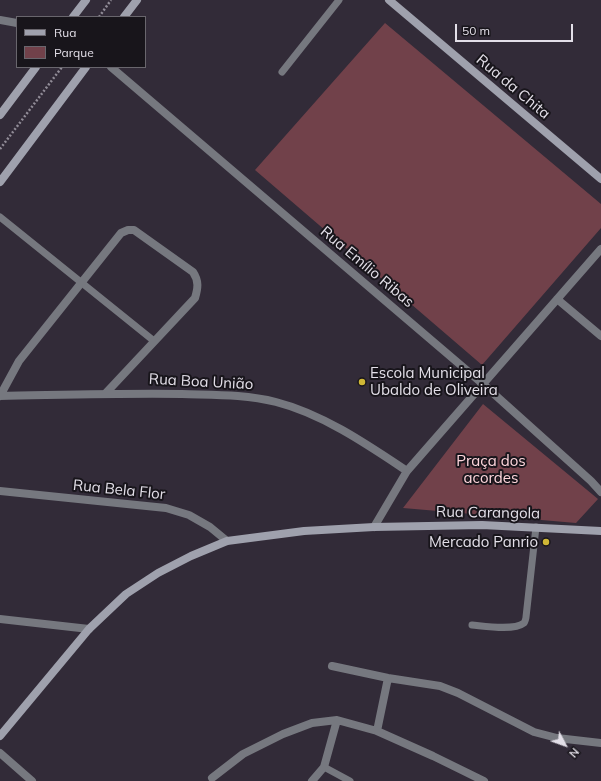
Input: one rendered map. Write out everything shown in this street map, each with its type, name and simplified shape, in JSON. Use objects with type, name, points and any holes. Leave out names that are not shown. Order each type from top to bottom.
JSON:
[{"type":"street","points":[[74,16],[86,0]]},
{"type":"street","points":[[125,16],[136,0]]},
{"type":"street","name":"Rua da Chita","points":[[389,0],[601,179]]},
{"type":"street","points":[[0,20],[16,22]]},
{"type":"street","points":[[0,115],[35,68]]},
{"type":"street","points":[[0,182],[85,68]]},
{"type":"street","name":"Rua Emílio Ribas","points":[[112,68],[484,385],[591,481],[601,492]]},
{"type":"street","points":[[0,396],[20,361],[81,282],[121,233],[128,230],[134,230],[193,272],[197,279],[197,289],[195,298],[105,394]]},
{"type":"street","points":[[374,526],[407,472],[484,385],[601,248]]},
{"type":"street","points":[[557,299],[601,336]]},
{"type":"street","name":"Rua Boa União","points":[[0,396],[134,393],[242,396],[277,402],[319,418],[370,446],[407,472]]},
{"type":"street","name":"Rua Bela Flor","points":[[0,491],[166,508],[189,515],[210,527],[227,541]]},
{"type":"street","name":"Rua Carangola","points":[[0,736],[89,629],[126,594],[158,573],[191,556],[227,541],[304,531],[374,526],[482,525],[601,531]]},
{"type":"street","points":[[0,619],[89,629]]},
{"type":"street","points":[[332,666],[388,678],[440,686],[458,693],[534,732],[557,738],[601,743]]},
{"type":"street","points":[[377,731],[388,678]]},
{"type":"street","points":[[312,781],[324,767],[337,720]]},
{"type":"street","points":[[212,778],[243,754],[268,741],[312,723],[337,720],[377,731],[434,756],[484,781]]},
{"type":"street","points":[[0,753],[32,781]]},
{"type":"lane","points":[[282,72],[339,0]]},
{"type":"lane","points":[[0,217],[154,342]]},
{"type":"lane","points":[[472,625],[508,627],[518,626],[524,622],[526,617],[536,527]]},
{"type":"lane","points":[[324,767],[350,781]]},
{"type":"path","points":[[100,16],[111,0]]},
{"type":"path","points":[[0,150],[61,68]]},
{"type":"green space","points":[[385,23],[601,204],[601,228],[482,365],[255,170]]},
{"type":"green space","name":"Praça dos acordes","points":[[483,404],[598,499],[576,523],[403,508]]},
{"type":"place","name":"Escola Municipal Ubaldo de Oliveira","points":[[362,382]]},
{"type":"place","name":"Mercado Panrio","points":[[546,542]]}]
